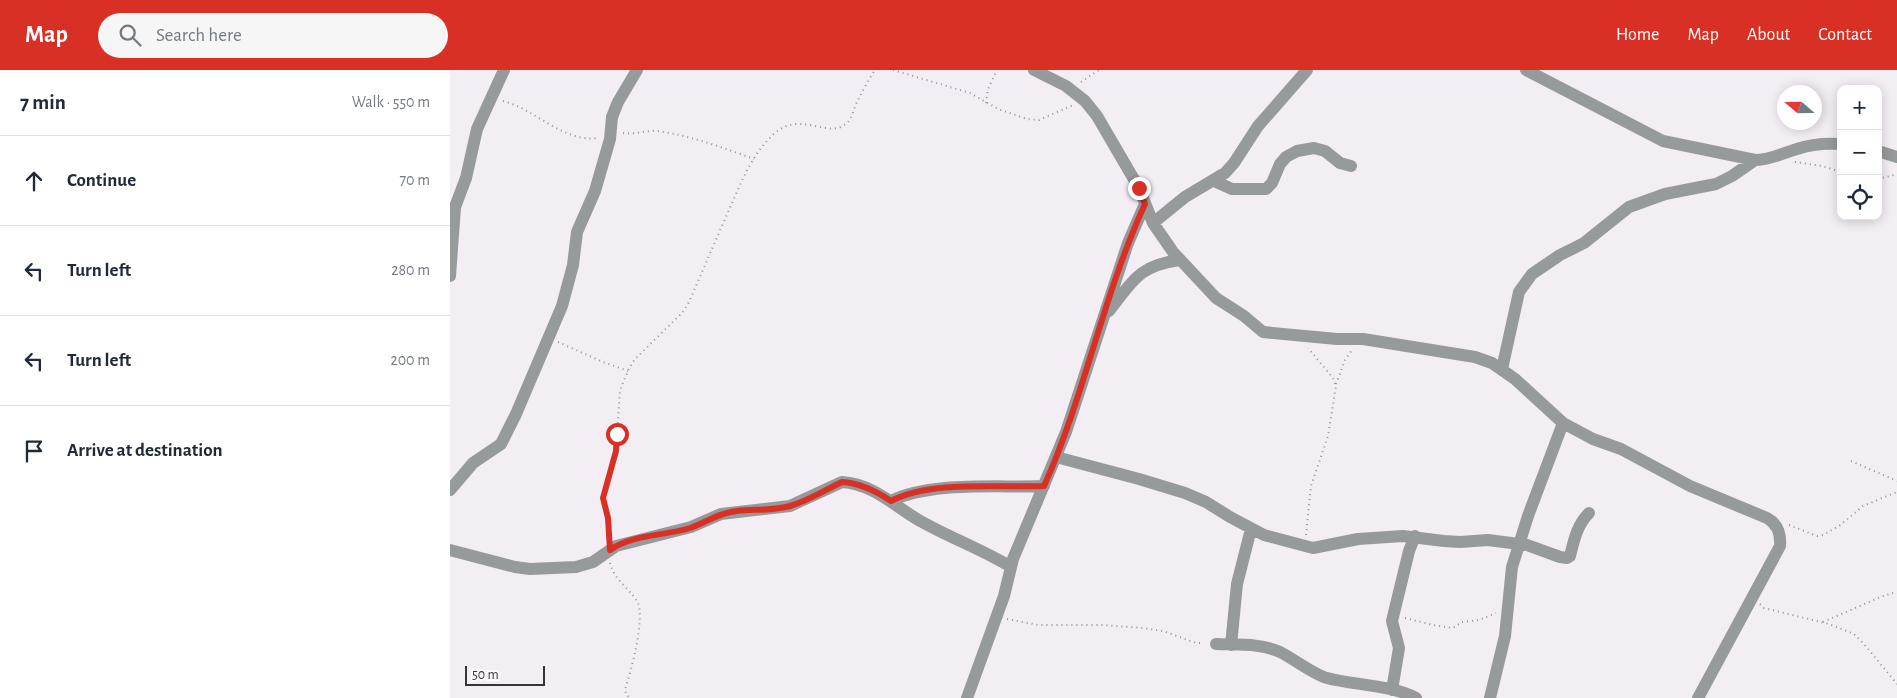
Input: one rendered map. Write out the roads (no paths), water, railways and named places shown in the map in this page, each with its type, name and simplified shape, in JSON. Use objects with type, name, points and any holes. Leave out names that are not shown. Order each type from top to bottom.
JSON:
[{"type":"street","points":[[450,276],[456,207],[466,178],[477,129],[504,70]]},
{"type":"street","points":[[450,490],[473,463],[501,444],[516,414],[550,337],[569,284],[576,249],[576,232],[595,191],[611,132],[612,116],[637,70]]},
{"type":"street","points":[[1034,70],[1066,86],[1085,101],[1097,116],[1135,180],[1153,223],[1179,260],[1216,298],[1244,316],[1262,332],[1297,336],[1363,339],[1475,357],[1492,363],[1502,369],[1563,423],[1593,439],[1636,456],[1690,486],[1767,518],[1776,525],[1780,535],[1780,546],[1698,698]]},
{"type":"street","points":[[1153,223],[1185,197],[1225,174],[1258,126],[1307,70]]},
{"type":"street","points":[[1526,70],[1663,141],[1755,160],[1765,160],[1798,148],[1826,143],[1837,144]]},
{"type":"street","points":[[1214,181],[1232,189],[1266,189],[1272,183],[1280,164],[1286,157],[1297,151],[1314,148],[1324,151],[1340,163],[1352,166]]},
{"type":"street","points":[[1882,152],[1897,156]]},
{"type":"street","points":[[1502,369],[1520,292],[1532,274],[1560,255],[1584,244],[1629,207],[1665,194],[1716,184],[1732,176],[1755,160]]},
{"type":"street","points":[[966,698],[1004,596],[1010,567],[1025,525],[1056,457],[1128,243],[1145,204]]},
{"type":"street","points":[[1104,317],[1136,277],[1154,266],[1179,260]]},
{"type":"street","points":[[1490,698],[1505,636],[1512,567],[1563,423]]},
{"type":"street","points":[[1056,457],[1185,493],[1206,502],[1264,535],[1313,548],[1373,537],[1415,536],[1444,541],[1488,540],[1519,543],[1567,558],[1570,556],[1576,531],[1583,518],[1589,513]]},
{"type":"street","points":[[450,550],[515,567],[530,569],[576,567],[593,562],[616,546],[631,541],[691,528],[721,514],[790,506],[842,482],[852,483],[877,492],[924,523],[988,554],[1010,567]]},
{"type":"street","points":[[891,501],[900,496],[939,489],[976,486],[1044,486]]},
{"type":"street","points":[[1231,645],[1237,584],[1252,529]]},
{"type":"street","points":[[1392,690],[1399,648],[1399,642],[1393,630],[1393,614],[1404,577],[1409,551],[1415,536]]},
{"type":"street","points":[[1216,644],[1259,645],[1301,663],[1324,677],[1392,690],[1416,698]]}]
